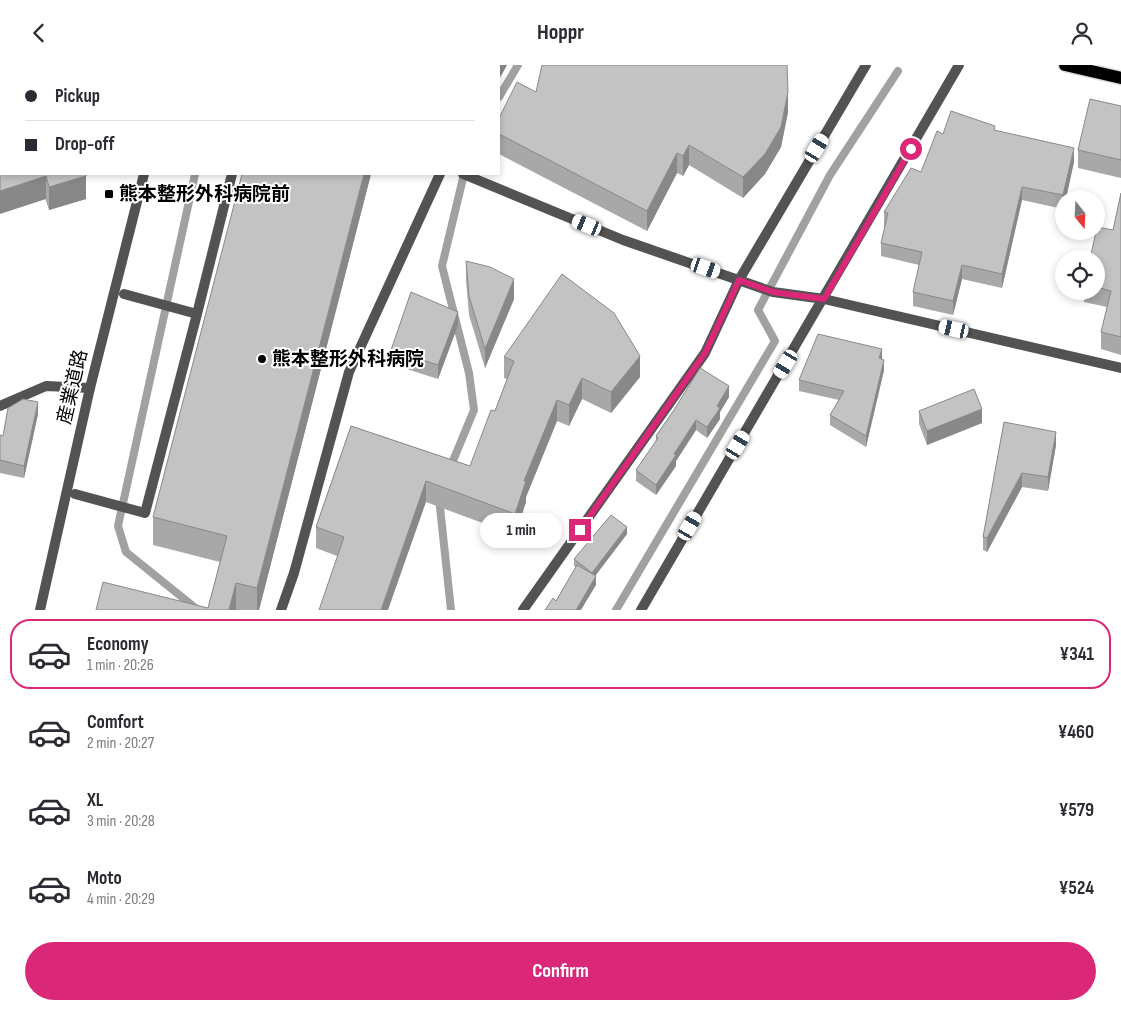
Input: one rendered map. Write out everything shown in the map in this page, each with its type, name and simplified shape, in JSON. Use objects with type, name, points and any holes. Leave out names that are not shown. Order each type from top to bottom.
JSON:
[{"type":"main road","points":[[1066,65],[1121,79]]},
{"type":"street","points":[[523,610],[705,353],[739,280],[866,65]]},
{"type":"street","points":[[641,610],[959,65]]},
{"type":"street","name":"産業道路","points":[[40,610],[90,388],[144,175]]},
{"type":"street","points":[[75,494],[144,513],[232,175]]},
{"type":"street","points":[[281,610],[294,573],[349,372],[440,175]]},
{"type":"street","points":[[466,175],[623,240],[773,292],[824,299],[1121,368]]},
{"type":"street","points":[[124,294],[197,314]]},
{"type":"street","points":[[0,406],[46,386],[90,388]]},
{"type":"building","points":[[542,65],[787,65],[788,92],[781,127],[765,154],[743,177],[689,145],[683,156],[677,153],[647,211],[500,135],[500,116],[517,82],[536,92]]},
{"type":"building","points":[[1090,99],[1121,106],[1121,160],[1078,150]]},
{"type":"building","points":[[951,111],[995,126],[994,130],[1074,148],[1064,190],[1055,190],[1055,193],[1022,187],[1002,274],[962,265],[953,301],[913,292],[922,252],[881,243],[888,213],[884,212],[911,168],[921,172],[937,131],[943,134]]},
{"type":"building","points":[[0,175],[86,175],[49,187],[46,176],[0,191]]},
{"type":"building","name":"熊本整形外科病院","points":[[242,175],[364,175],[257,588],[236,583],[229,610],[96,610],[103,582],[208,608],[227,536],[153,517]]},
{"type":"building","points":[[1121,193],[1121,337],[1101,332],[1111,291],[1105,289],[1105,250],[1092,250],[1094,240],[1105,240],[1105,228],[1113,230]]},
{"type":"building","points":[[466,261],[490,267],[514,279],[485,349],[469,296]]},
{"type":"building","points":[[562,274],[614,313],[640,356],[611,392],[582,378],[569,405],[557,400],[524,481],[526,481],[515,514],[426,481],[381,610],[319,610],[344,537],[316,527],[351,426],[470,466],[491,410],[495,411],[514,361],[504,357]]},
{"type":"building","points":[[411,292],[458,312],[438,365],[391,350]]},
{"type":"building","points":[[818,334],[882,349],[879,358],[884,360],[866,436],[830,415],[844,391],[799,380]]},
{"type":"building","points":[[700,368],[729,386],[717,406],[720,408],[707,427],[696,420],[656,485],[636,470],[658,438],[656,436]]},
{"type":"building","points":[[974,389],[982,409],[927,431],[919,411]]},
{"type":"building","points":[[23,399],[38,402],[24,466],[0,460],[0,435],[3,436],[8,408]]},
{"type":"building","points":[[1004,422],[1056,432],[1048,477],[1022,473],[987,538],[983,537]]},
{"type":"building","points":[[611,515],[627,527],[592,573],[574,559]]},
{"type":"building","points":[[577,565],[596,576],[576,610],[545,610],[553,598],[556,601]]},
{"type":"waterway","points":[[500,95],[518,65]]},
{"type":"waterway","points":[[616,610],[775,341],[758,310],[830,175],[898,71]]},
{"type":"waterway","points":[[195,175],[118,526],[126,552],[198,610]]},
{"type":"waterway","points":[[450,468],[474,410],[469,373],[442,266],[464,175]]},
{"type":"waterway","points":[[439,498],[451,610]]},
{"type":"place","name":"熊本整形外科病院前","points":[[109,194]]},
{"type":"place","name":"熊本整形外科病院","points":[[262,359]]},
{"type":"route","points":[[580,530],[705,353],[739,280],[773,292],[824,299],[911,149]]}]
